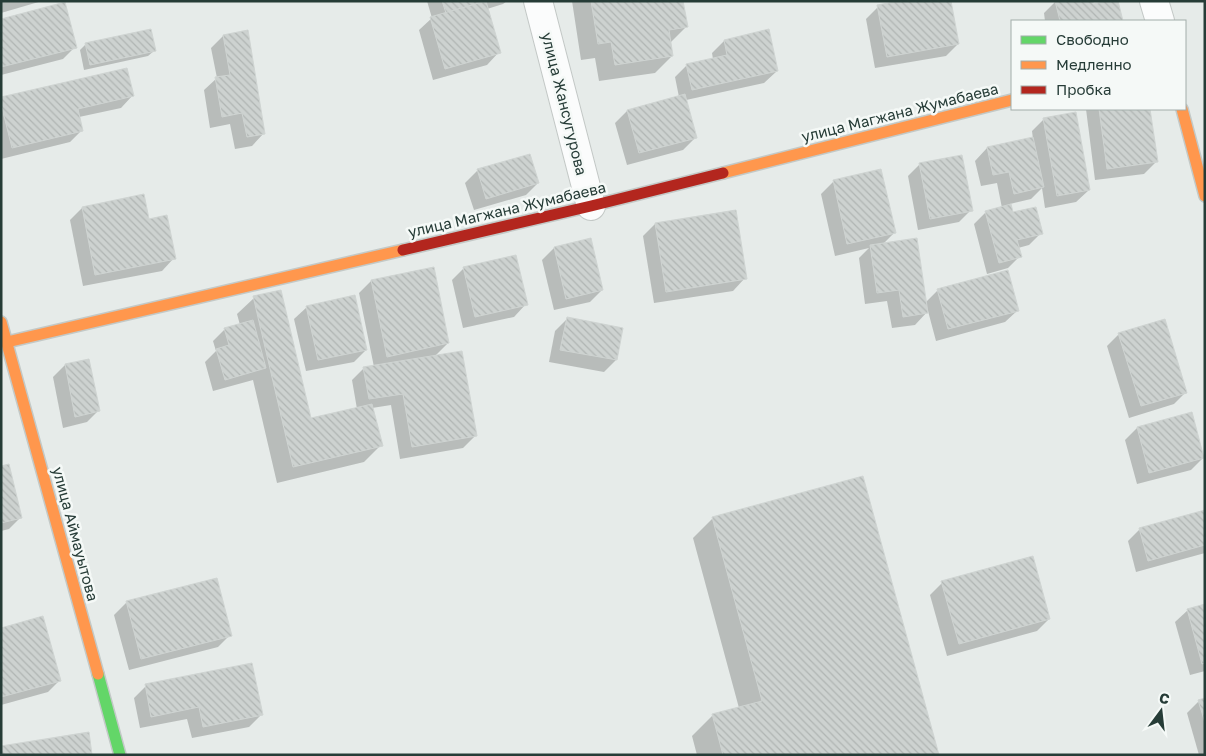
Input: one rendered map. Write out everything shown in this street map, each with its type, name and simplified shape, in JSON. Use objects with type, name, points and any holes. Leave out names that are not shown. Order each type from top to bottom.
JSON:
[{"type":"street","name":"улица Жансугурова","points":[[538,1],[591,206]]},
{"type":"street","points":[[1154,1],[1160,20]]},
{"type":"street","name":"улица Магжана Жумабаева","points":[[6,342],[591,206],[1011,100]]},
{"type":"street","points":[[1182,110],[1205,196]]},
{"type":"street","name":"улица Аймауытова","points":[[1,322],[120,755]]},
{"type":"building","points":[[442,1],[486,1],[446,13]]},
{"type":"building","points":[[486,1],[501,53],[445,69],[430,17]]},
{"type":"building","points":[[591,1],[683,1],[688,27],[669,30],[673,56],[615,65],[611,42],[598,44]]},
{"type":"building","points":[[900,1],[951,1],[959,44],[887,57],[877,5]]},
{"type":"building","points":[[1055,1],[1093,1],[1093,4],[1118,1],[1123,20],[1060,20]]},
{"type":"building","points":[[65,2],[77,48],[1,67],[1,19]]},
{"type":"building","points":[[151,29],[156,51],[90,65],[85,43]]},
{"type":"building","points":[[769,29],[778,71],[692,90],[686,64],[727,55],[724,40]]},
{"type":"building","points":[[248,30],[265,134],[247,137],[242,113],[222,117],[215,77],[230,75],[223,35]]},
{"type":"building","points":[[127,68],[134,96],[78,109],[83,131],[12,148],[1,97]]},
{"type":"building","points":[[685,94],[697,138],[639,153],[627,110]]},
{"type":"building","points":[[1099,110],[1150,110],[1158,162],[1107,169]]},
{"type":"building","points":[[1076,112],[1090,190],[1057,196],[1043,118]]},
{"type":"building","points":[[1033,137],[1044,187],[1014,194],[1009,172],[993,175],[987,147]]},
{"type":"building","points":[[530,154],[539,183],[486,199],[477,169]]},
{"type":"building","points":[[962,155],[973,211],[930,219],[919,163]]},
{"type":"building","points":[[881,169],[896,233],[847,244],[833,180]]},
{"type":"building","points":[[144,194],[149,219],[167,215],[176,259],[95,275],[82,207]]},
{"type":"building","points":[[1011,204],[1013,212],[1036,207],[1043,234],[1017,240],[1022,257],[999,263],[985,211]]},
{"type":"building","points":[[736,210],[747,279],[666,292],[655,223]]},
{"type":"building","points":[[591,238],[603,290],[566,299],[554,247]]},
{"type":"building","points":[[917,238],[928,313],[903,317],[899,290],[877,293],[870,245]]},
{"type":"building","points":[[516,255],[528,305],[475,317],[463,267]]},
{"type":"building","points":[[434,267],[449,343],[387,357],[371,280]]},
{"type":"building","points":[[1008,270],[1019,311],[948,329],[937,289]]},
{"type":"building","points":[[281,290],[311,418],[372,404],[383,446],[293,467],[253,296]]},
{"type":"building","points":[[355,295],[367,350],[318,360],[306,306]]},
{"type":"building","points":[[567,317],[623,328],[617,360],[560,350]]},
{"type":"building","points":[[1165,319],[1187,393],[1141,406],[1118,333]]},
{"type":"building","points":[[253,320],[266,368],[225,380],[216,349],[229,345],[224,328]]},
{"type":"building","points":[[462,351],[477,436],[412,447],[403,394],[369,399],[363,367]]},
{"type":"building","points":[[89,359],[100,411],[75,417],[65,364]]},
{"type":"building","points":[[1192,412],[1204,458],[1149,473],[1137,427]]},
{"type":"building","points":[[9,464],[22,518],[1,523],[1,466]]},
{"type":"building","points":[[863,476],[939,755],[723,755],[712,714],[762,701],[712,517]]},
{"type":"building","points":[[1205,510],[1205,545],[1148,561],[1139,528]]},
{"type":"building","points":[[1033,556],[1050,619],[959,644],[941,581]]},
{"type":"building","points":[[217,578],[232,636],[141,659],[126,601]]},
{"type":"building","points":[[1205,604],[1205,663],[1202,664],[1187,609]]},
{"type":"building","points":[[43,616],[61,681],[1,697],[1,628]]},
{"type":"building","points":[[252,663],[263,715],[203,727],[199,707],[151,717],[145,684]]},
{"type":"building","points":[[1205,698],[1205,723],[1198,700]]},
{"type":"building","points":[[89,732],[92,755],[1,755],[1,746]]},
{"type":"traffic: fast","points":[[98,674],[120,755]]},
{"type":"traffic: slow","points":[[723,173],[1011,100]]},
{"type":"traffic: slow","points":[[1182,110],[1205,196]]},
{"type":"traffic: slow","points":[[7,342],[403,250]]},
{"type":"traffic: slow","points":[[1,322],[98,674]]},
{"type":"traffic: jam","points":[[403,250],[723,173]]}]
